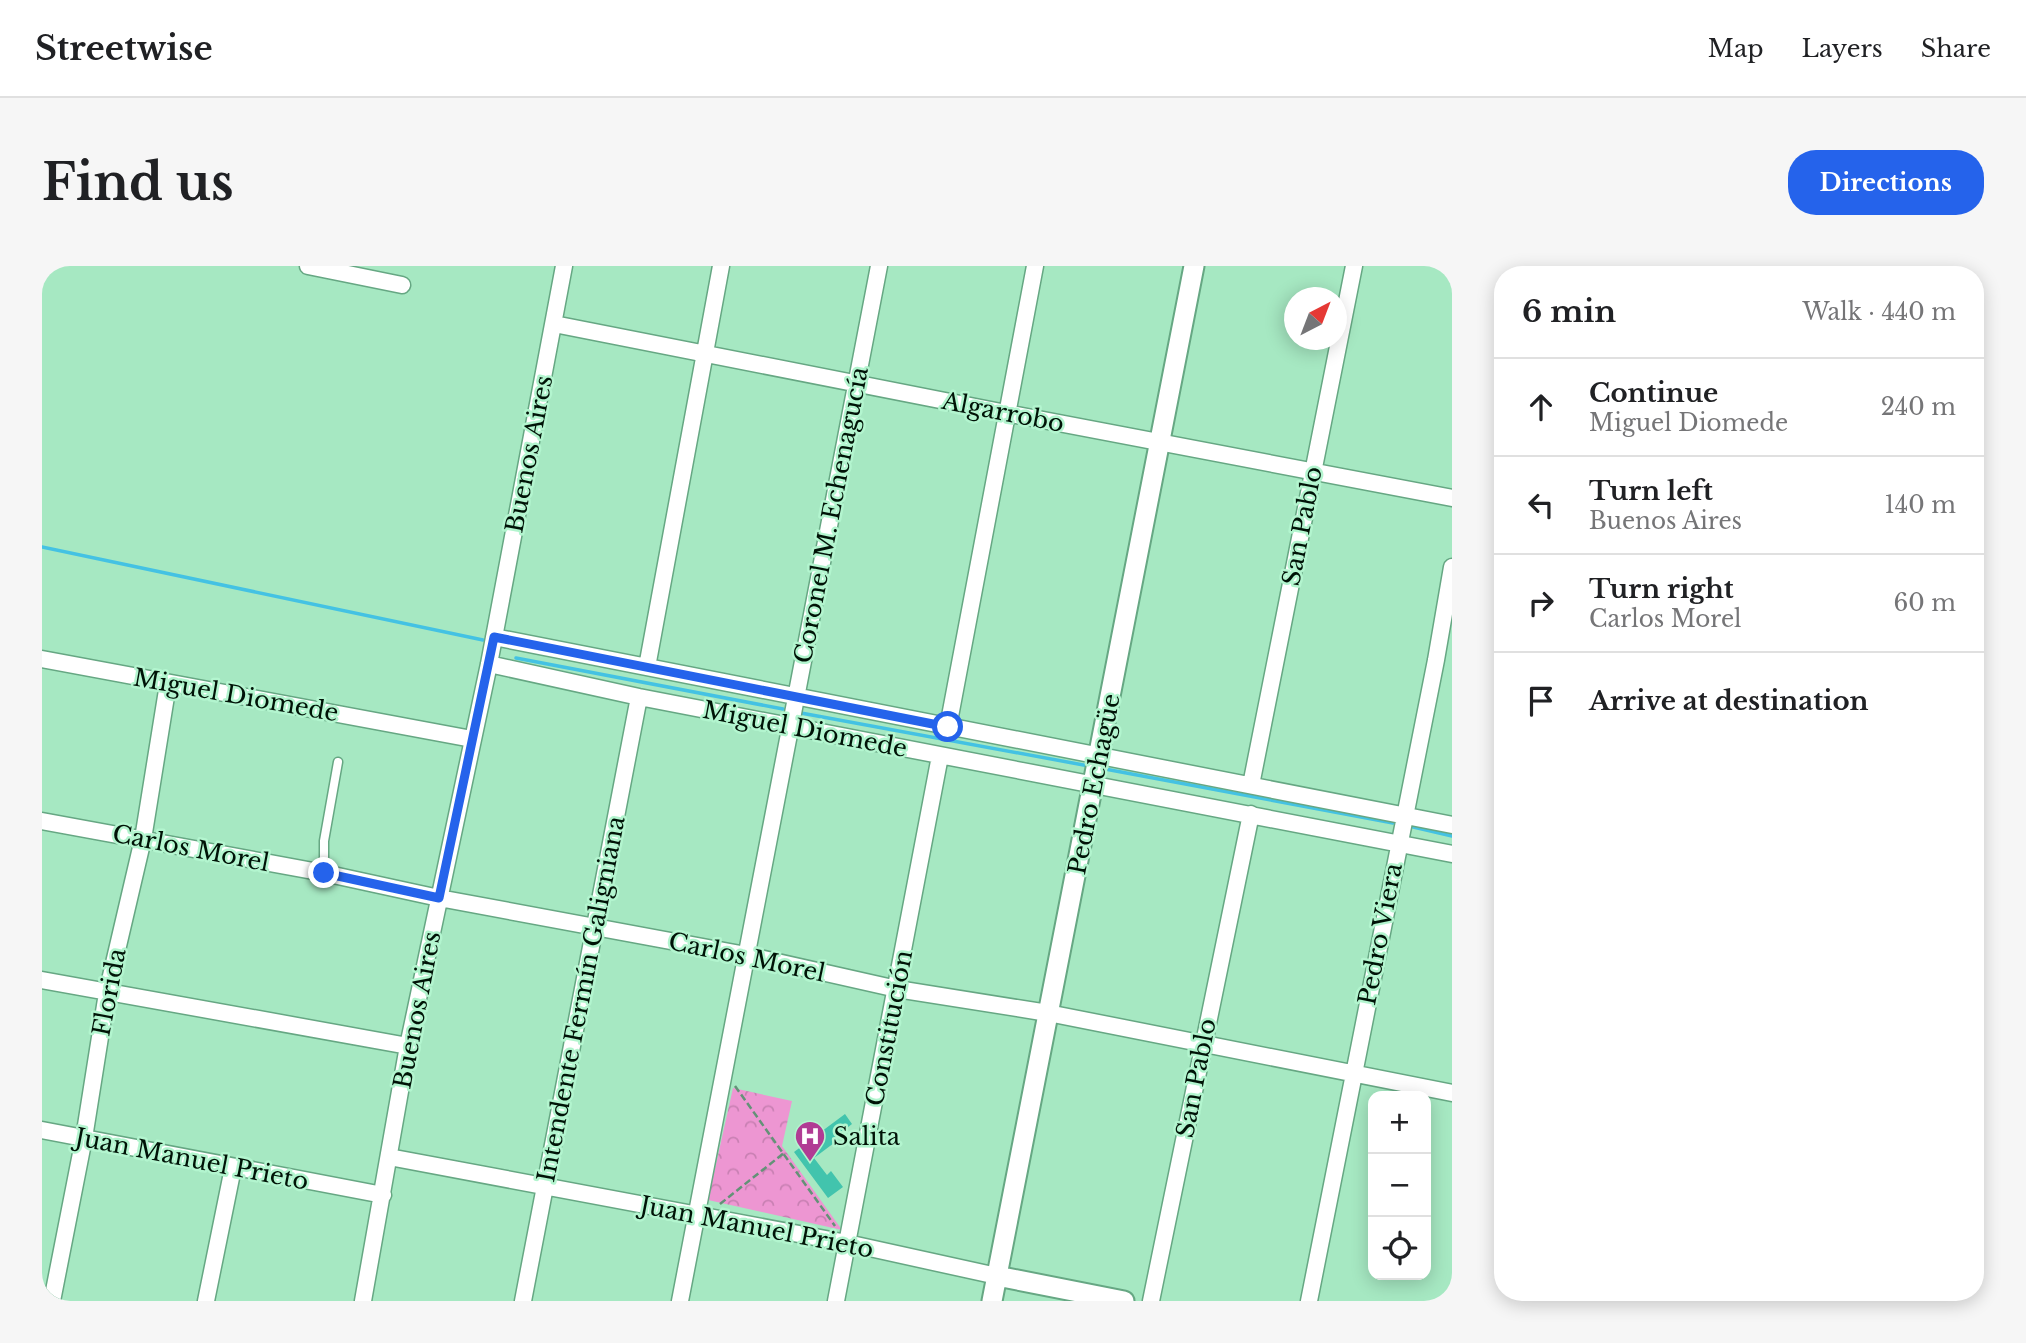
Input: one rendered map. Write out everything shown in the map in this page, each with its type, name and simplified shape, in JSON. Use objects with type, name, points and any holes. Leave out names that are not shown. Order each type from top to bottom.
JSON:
[{"type":"street","points":[[308,266],[402,285]]},
{"type":"street","name":"Buenos Aires","points":[[363,1301],[408,1046],[489,664],[564,266]]},
{"type":"street","points":[[648,667],[721,266]]},
{"type":"street","name":"Coronel M. Echenagucía","points":[[680,1301],[701,1216],[746,956],[879,266]]},
{"type":"street","points":[[948,727],[1035,266]]},
{"type":"street","name":"Pedro Echagüe","points":[[992,1301],[1194,266]]},
{"type":"street","name":"San Pablo","points":[[1251,785],[1354,266]]},
{"type":"street","name":"Algarrobo","points":[[554,324],[1006,414],[1452,498]]},
{"type":"street","name":"Pedro Viera","points":[[1309,1301],[1398,844],[1444,661],[1452,567]]},
{"type":"street","name":"Miguel Diomede","points":[[494,637],[1452,825]]},
{"type":"street","name":"Miguel Diomede","points":[[42,659],[472,739]]},
{"type":"street","name":"Miguel Diomede","points":[[489,664],[639,697],[1452,854]]},
{"type":"street","name":"Florida","points":[[52,1301],[84,1138],[107,993],[144,839],[168,684]]},
{"type":"street","name":"Intendente Fermín Galigniana","points":[[523,1301],[639,697]]},
{"type":"street","name":"Constitución","points":[[836,1301],[940,755]]},
{"type":"street","name":"San Pablo","points":[[1152,1301],[1202,1044],[1251,814]]},
{"type":"street","name":"Carlos Morel","points":[[42,821],[324,873],[439,898],[746,956],[897,989],[1048,1013],[1452,1093]]},
{"type":"street","points":[[42,979],[408,1046]]},
{"type":"street","name":"Juan Manuel Prieto","points":[[42,1130],[383,1195]]},
{"type":"street","name":"Juan Manuel Prieto","points":[[389,1157],[847,1243],[1124,1301]]},
{"type":"street","points":[[206,1301],[233,1168]]},
{"type":"lane","points":[[324,873],[324,841],[338,762]]},
{"type":"path","points":[[725,1072],[847,1243]]},
{"type":"path","points":[[701,1216],[783,1153]]},
{"type":"green space","points":[[733,1088],[792,1101],[782,1146],[842,1230],[708,1200]]},
{"type":"building","name":"Salita","points":[[845,1114],[852,1124],[835,1137],[838,1140],[814,1158],[827,1175],[831,1171],[843,1187],[828,1198],[794,1152]]},
{"type":"waterway","points":[[42,547],[483,640]]},
{"type":"waterway","points":[[516,658],[783,709]]},
{"type":"waterway","points":[[801,713],[1089,766]]},
{"type":"waterway","points":[[1105,769],[1393,823]]},
{"type":"waterway","points":[[1409,826],[1452,836]]},
{"type":"place","name":"Salita","points":[[810,1163]]},
{"type":"route","points":[[324,873],[439,898],[494,637],[948,727]]}]
